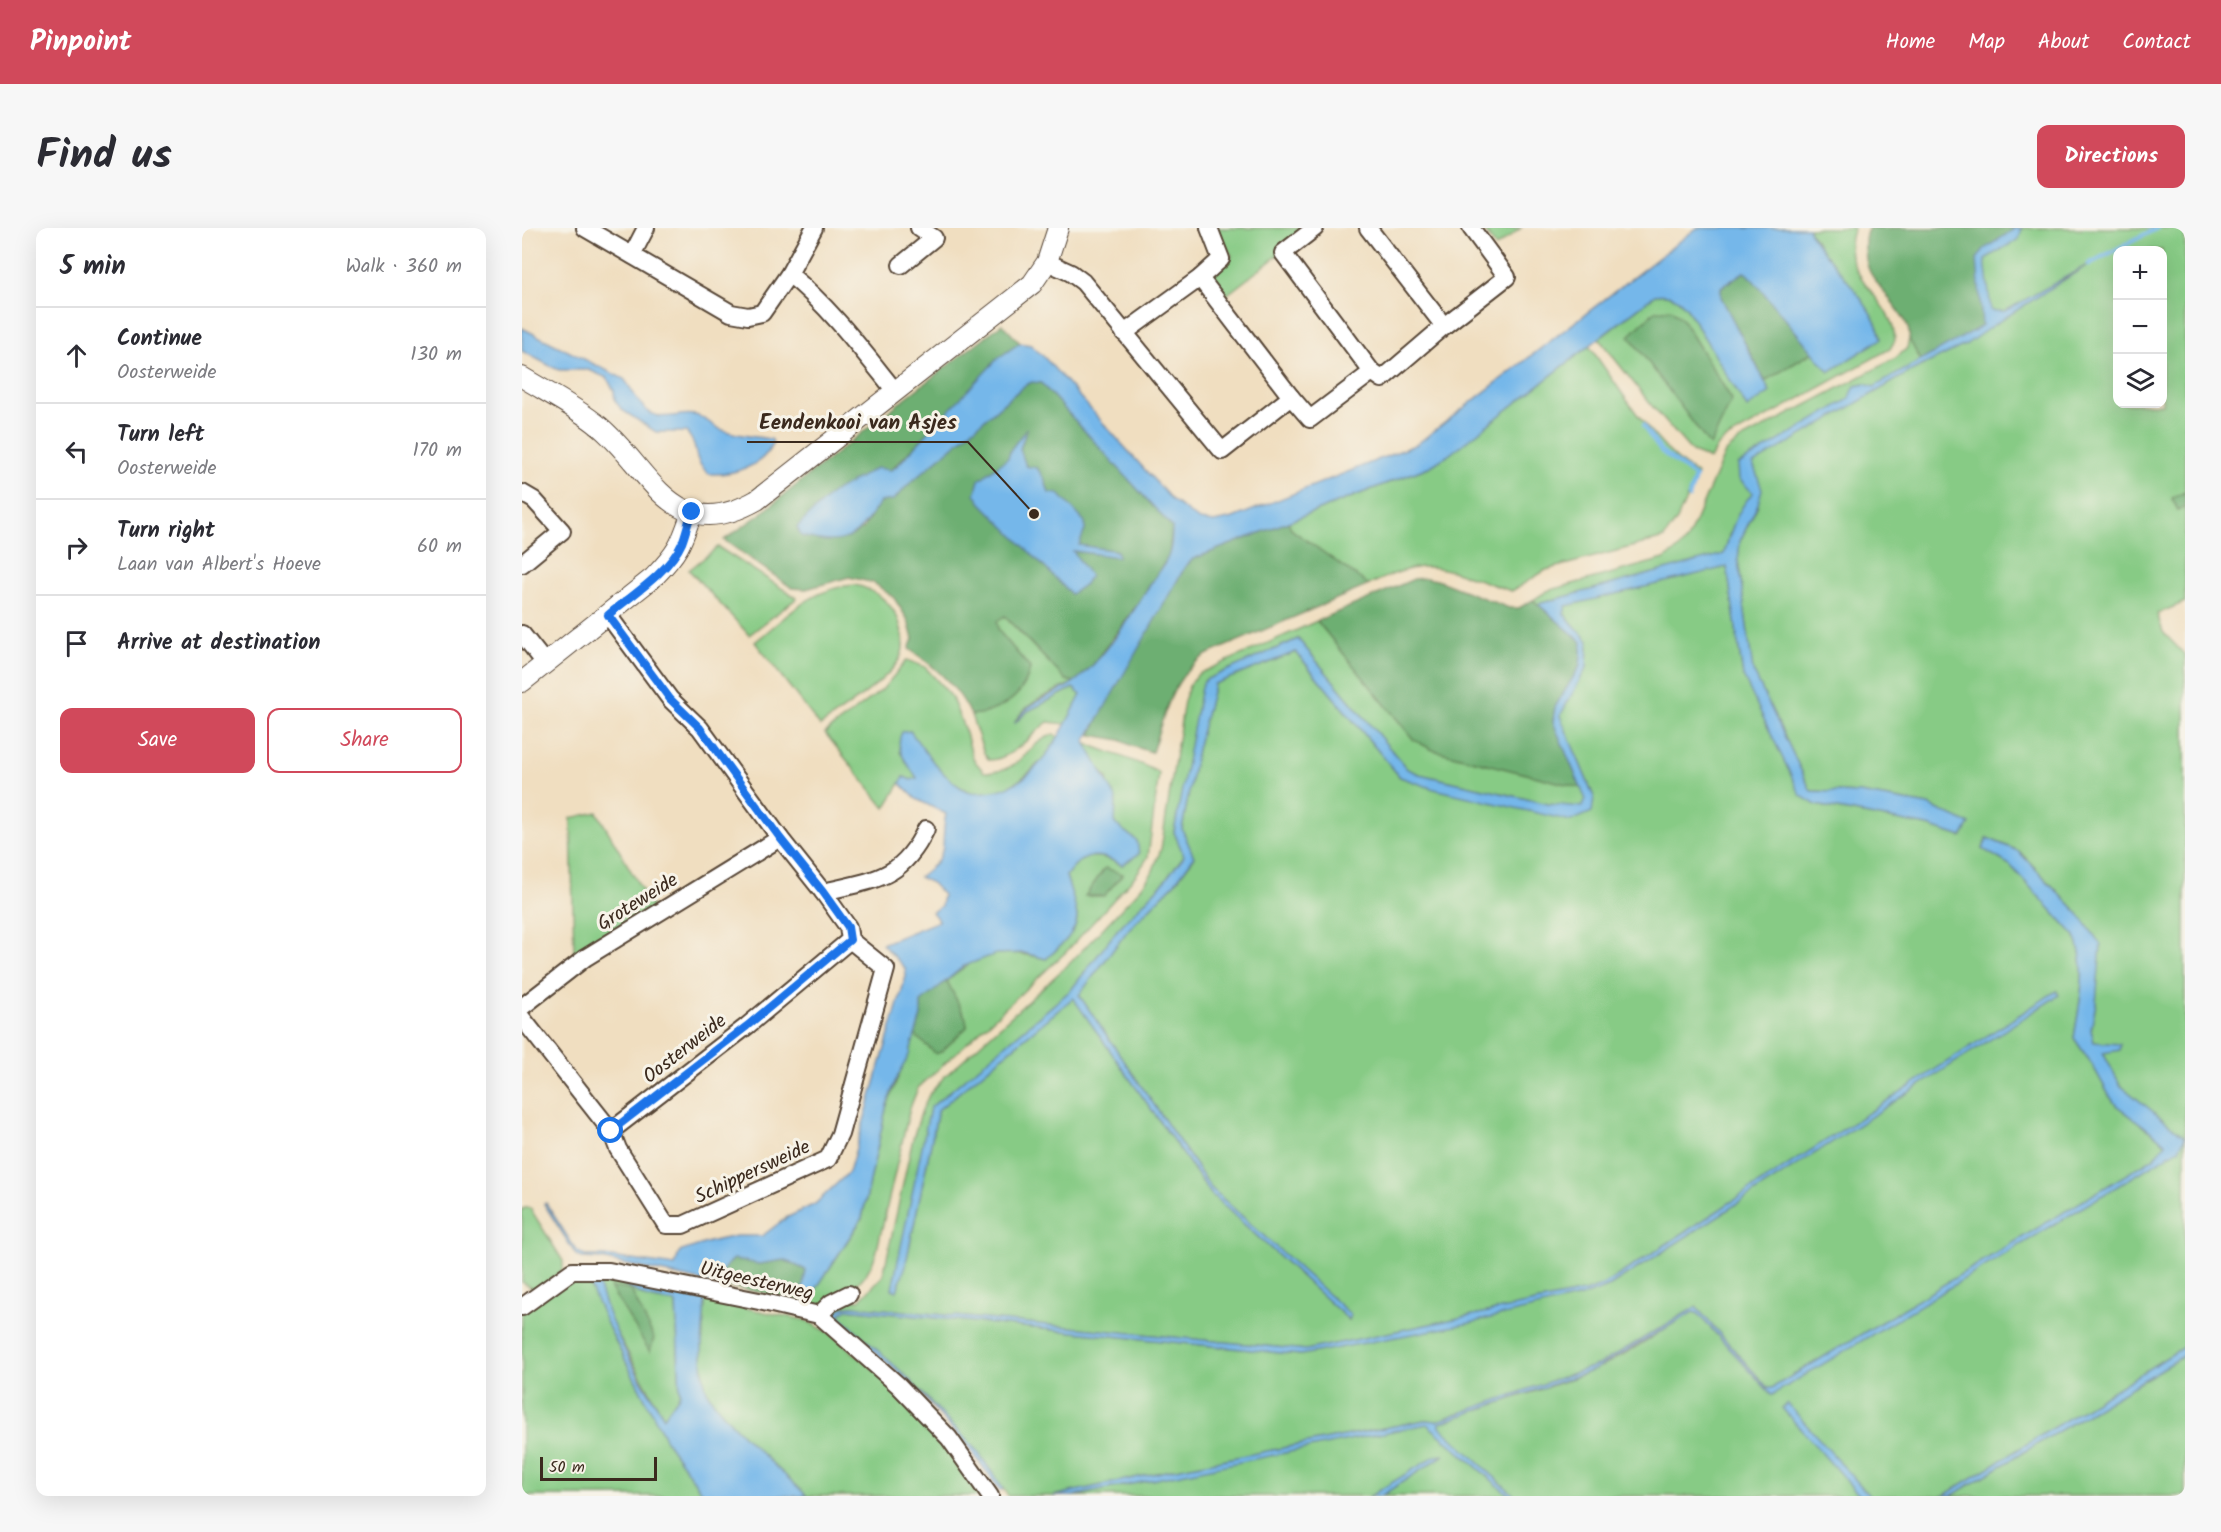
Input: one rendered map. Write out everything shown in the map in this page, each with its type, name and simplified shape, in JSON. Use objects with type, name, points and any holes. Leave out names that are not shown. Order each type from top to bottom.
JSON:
[{"type":"street","points":[[585,228],[731,313],[741,316],[756,316],[762,313],[789,274],[814,228]]},
{"type":"street","points":[[632,255],[646,228]]},
{"type":"street","points":[[901,265],[934,238],[920,228]]},
{"type":"street","points":[[522,377],[598,426],[623,451],[660,495],[692,512],[717,514],[739,510],[757,500],[1032,284],[1047,262],[1058,228]]},
{"type":"street","points":[[1124,333],[1200,278],[1221,259],[1209,228]]},
{"type":"street","points":[[1315,228],[1283,253],[1372,372],[1382,379],[1507,276],[1471,228]]},
{"type":"street","points":[[1368,228],[1444,326]]},
{"type":"street","points":[[1047,262],[1071,273],[1083,282],[1222,451],[1291,397]]},
{"type":"street","points":[[789,274],[811,292],[844,328],[895,391]]},
{"type":"street","points":[[1200,278],[1310,419],[1372,372]]},
{"type":"street","points":[[522,493],[534,500],[562,531],[522,564]]},
{"type":"street","points":[[522,682],[654,577],[676,554],[692,512]]},
{"type":"street","points":[[608,615],[670,699],[700,728],[780,838],[823,892],[848,927],[850,940]]},
{"type":"street","points":[[522,634],[545,663]]},
{"type":"street","points":[[823,892],[871,880],[897,869],[916,849],[926,829]]},
{"type":"street","name":"Groteweide","points":[[522,1007],[585,958],[780,838]]},
{"type":"street","name":"Oosterweide","points":[[611,1131],[747,1026],[850,940]]},
{"type":"street","name":"Schippersweide","points":[[611,1131],[618,1149],[666,1225],[683,1225],[828,1159],[840,1134],[886,969],[850,940]]},
{"type":"street","points":[[522,1018],[611,1131]]},
{"type":"street","name":"Uitgeesterweg","points":[[522,1307],[572,1271],[609,1271],[819,1315],[898,1385],[949,1438],[990,1496]]},
{"type":"street","points":[[819,1315],[831,1303],[849,1294]]},
{"type":"green space","points":[[1217,228],[1313,228],[1224,297],[1208,276],[1232,256],[1216,232]]},
{"type":"green space","points":[[1482,228],[1521,228],[1496,247]]},
{"type":"green space","points":[[1810,228],[1854,228],[1850,242],[1855,267],[1885,310],[1892,324],[1895,340],[1890,349],[1726,439],[1718,446],[1710,459],[1692,452],[1599,339],[1655,295],[1669,295],[1686,307],[1747,407],[1770,392],[1765,381],[1813,352],[1829,372],[1818,244],[1809,231]],"holes":[[[1671,309],[1682,319],[1732,400]]]},
{"type":"green space","points":[[1869,228],[2021,228],[1984,253],[1989,324],[1921,361],[1909,339],[1906,322],[1869,270],[1865,246]]},
{"type":"green space","points":[[2021,228],[2185,228],[2185,492],[2172,499],[2178,510],[2185,507],[2185,602],[2157,614],[2163,632],[2185,655],[2185,1346],[1943,1496],[1870,1496],[1787,1404],[1783,1408],[1860,1496],[1515,1496],[1439,1427],[1440,1423],[1593,1370],[1618,1358],[1693,1312],[1697,1313],[1772,1394],[2179,1149],[2184,1137],[2121,1086],[2103,1053],[2094,1042],[2091,1030],[2096,1003],[2079,914],[2019,851],[1987,838],[1983,849],[2010,865],[2075,936],[2082,974],[2074,1038],[2116,1105],[2167,1144],[2154,1158],[1772,1388],[1768,1388],[1696,1307],[1600,1364],[1437,1421],[1425,1420],[1166,1471],[1053,1496],[1008,1496],[978,1452],[906,1376],[838,1315],[846,1309],[1301,1355],[1584,1296],[1610,1286],[2058,995],[2057,991],[1605,1284],[1588,1291],[1306,1350],[852,1306],[845,1306],[834,1317],[827,1316],[846,1300],[859,1300],[883,1276],[913,1138],[929,1095],[944,1077],[1071,962],[1141,888],[1152,873],[1161,849],[1184,701],[1189,686],[1198,674],[1317,621],[1414,740],[1433,750],[1581,788],[1587,800],[1582,808],[1548,804],[1419,774],[1407,769],[1298,639],[1205,680],[1174,832],[1184,856],[1162,884],[1118,929],[1071,990],[930,1108],[905,1268],[938,1110],[1073,998],[1211,1194],[1349,1320],[1350,1315],[1211,1188],[1079,995],[1128,930],[1174,884],[1194,858],[1182,829],[1197,749],[1214,684],[1296,652],[1400,777],[1571,820],[1594,797],[1560,716],[1587,667],[1588,641],[1564,614],[1566,606],[1727,566],[1743,676],[1816,805],[1928,826],[1962,837],[1969,824],[1928,805],[1860,793],[1811,791],[1753,671],[1738,560],[1740,541],[1758,505],[1729,535],[1725,554],[1538,604],[1533,600],[1547,591],[1664,559],[1687,540],[1725,453],[1740,440],[1896,358],[1907,348],[1909,339],[1921,361],[1984,253]]},
{"type":"green space","points":[[1744,272],[1749,275],[1813,352],[1765,381],[1721,297],[1721,287]]},
{"type":"green space","points":[[1671,309],[1682,319],[1732,400],[1710,446],[1629,336],[1655,311]]},
{"type":"green space","points":[[1002,324],[1020,343],[998,358],[950,411],[891,470],[851,536],[863,529],[880,502],[893,500],[1024,386],[1032,382],[1041,383],[1172,527],[1169,556],[1092,666],[1075,682],[1066,680],[1005,616],[997,621],[998,630],[1030,668],[1027,678],[1009,702],[991,711],[971,715],[960,696],[944,678],[909,649],[913,639],[908,620],[894,598],[874,583],[849,577],[806,589],[792,588],[724,540],[759,515]],"holes":[[[1026,430],[1020,450],[1026,467],[1044,478],[1049,493],[1085,530],[1078,545],[1117,551],[1117,556],[1072,551],[1085,584],[1074,592],[980,480],[1008,458],[1011,449]]]},
{"type":"green space","points":[[1589,346],[1652,433],[1681,463],[1697,474],[1677,520],[1664,538],[1546,570],[1512,591],[1458,573],[1426,567],[1404,571],[1369,585],[1292,530],[1288,522],[1431,466],[1450,454]]},
{"type":"green space","points":[[2185,492],[2185,507],[2178,510],[2172,498]]},
{"type":"green space","points":[[1288,522],[1292,530],[1369,585],[1210,653],[1197,661],[1187,671],[1172,696],[1152,752],[1120,740],[1091,735],[1104,706],[1185,567],[1193,559]]},
{"type":"green space","points":[[718,547],[797,598],[749,635],[689,570]]},
{"type":"green space","points":[[1414,579],[1437,580],[1509,608],[1519,608],[1533,600],[1582,642],[1580,666],[1555,707],[1553,722],[1581,788],[1433,750],[1414,740],[1317,621]]},
{"type":"green space","points":[[855,585],[878,595],[891,608],[901,627],[902,653],[898,662],[879,682],[820,726],[755,642],[813,597],[840,587]]},
{"type":"green space","points":[[1004,616],[1066,680],[1075,682],[1026,708],[1015,722],[1028,711],[1073,688],[1081,695],[1066,724],[1048,722],[1013,751],[997,759],[989,760],[984,753],[971,715],[987,713],[1030,668],[998,630],[997,622]]},
{"type":"green space","points":[[907,660],[925,667],[951,696],[966,733],[973,759],[984,772],[1008,768],[1044,739],[1054,734],[1058,737],[1042,760],[1018,781],[991,793],[977,793],[964,789],[948,778],[910,731],[900,752],[917,778],[911,780],[904,777],[885,808],[825,733],[882,690]]},
{"type":"green space","points":[[1085,743],[1132,760],[1159,773],[1148,857],[1136,875],[1066,952],[918,1088],[910,1108],[876,1254],[865,1275],[851,1289],[813,1311],[792,1304],[800,1299],[809,1300],[862,1219],[886,1108],[915,1035],[936,1053],[942,1051],[967,1027],[966,1019],[947,981],[970,963],[993,955],[1005,953],[1046,959],[1065,941],[1076,924],[1076,908],[1066,876],[1072,868],[1091,857],[1105,858],[1122,865],[1137,841],[1115,824],[1107,778]]},
{"type":"green space","points":[[597,812],[653,909],[574,957],[571,818]]},
{"type":"green space","points":[[1105,868],[1123,874],[1104,896],[1085,896]]},
{"type":"green space","points":[[947,981],[966,1019],[967,1027],[936,1054],[915,1035],[921,1016],[921,1002],[931,991]]},
{"type":"green space","points":[[530,1208],[563,1261],[563,1269],[537,1291],[522,1282],[522,1210]]},
{"type":"green space","points":[[734,1259],[759,1264],[784,1260],[806,1270],[802,1297],[796,1299],[719,1285],[718,1279],[723,1269]]},
{"type":"green space","points":[[603,1274],[648,1298],[676,1303],[680,1394],[664,1417],[608,1317],[598,1284],[609,1328],[668,1444],[705,1496],[522,1496],[522,1313],[568,1280]]},
{"type":"green space","points":[[610,1287],[631,1290],[654,1338],[650,1352]]},
{"type":"green space","points":[[705,1300],[805,1320],[830,1333],[904,1395],[988,1496],[807,1496],[736,1428],[722,1413],[706,1388],[702,1366]]},
{"type":"green space","points":[[2185,1355],[2185,1496],[1951,1496]]},
{"type":"green space","points":[[1427,1424],[1510,1496],[1073,1496],[1386,1431]]},
{"type":"water","points":[[1697,228],[1808,228],[1816,242],[1867,307],[1881,339],[1829,372],[1749,275],[1744,272],[1721,287],[1721,297],[1770,392],[1747,408],[1686,307],[1672,296],[1655,295],[1450,454],[1431,466],[1193,559],[1185,567],[1085,742],[1116,798],[1115,824],[1137,841],[1139,854],[1122,865],[1098,856],[1084,859],[1072,868],[1066,876],[1076,908],[1076,924],[1065,941],[1046,959],[1024,953],[996,954],[964,966],[921,1002],[921,1016],[909,1055],[895,1082],[886,1108],[862,1218],[809,1300],[801,1297],[806,1270],[784,1260],[759,1264],[734,1259],[721,1273],[719,1285],[576,1255],[544,1204],[546,1203],[576,1250],[585,1256],[604,1256],[675,1266],[679,1252],[736,1236],[762,1236],[786,1218],[815,1204],[849,1172],[906,976],[905,968],[882,944],[939,921],[932,912],[941,906],[943,895],[932,883],[919,877],[937,862],[941,855],[946,814],[916,799],[900,783],[904,777],[911,780],[917,778],[900,750],[902,732],[910,731],[940,770],[965,790],[985,792],[1003,789],[1019,781],[1045,757],[1081,695],[1073,688],[1028,711],[1014,724],[1028,708],[1077,680],[1098,659],[1118,634],[1164,565],[1171,544],[1172,527],[1041,383],[1032,382],[1024,386],[893,500],[880,502],[864,525],[856,532],[839,540],[829,541],[801,536],[797,527],[832,493],[876,468],[891,470],[897,466],[998,358],[1020,343],[1031,345],[1044,357],[1172,500],[1199,520],[1214,522],[1233,518],[1417,444]]},
{"type":"water","points":[[2012,228],[2022,228],[2019,239],[1985,259],[1991,311],[2005,311],[2089,264],[1965,345],[1913,370],[1753,464],[1762,489],[1758,504],[1740,541],[1738,560],[1753,671],[1811,791],[1860,793],[1928,805],[1970,824],[1962,837],[1928,826],[1816,805],[1801,796],[1743,676],[1727,567],[1566,606],[1564,614],[1588,641],[1587,667],[1560,716],[1594,797],[1592,812],[1571,821],[1434,789],[1400,777],[1296,652],[1214,684],[1197,749],[1182,829],[1194,857],[1174,884],[1128,930],[1079,995],[1211,1188],[1351,1315],[1349,1320],[1211,1194],[1073,998],[938,1110],[905,1268],[897,1291],[892,1289],[930,1108],[1071,990],[1118,929],[1162,884],[1184,856],[1174,832],[1201,687],[1205,680],[1298,639],[1407,769],[1419,774],[1548,804],[1582,807],[1586,800],[1553,722],[1555,707],[1580,666],[1582,642],[1538,604],[1724,554],[1738,514],[1753,493],[1739,479],[1738,465],[1849,399],[1855,386],[1865,384],[1874,387],[1982,326],[1977,259],[1984,249],[2013,230]]},
{"type":"water","points":[[522,328],[624,379],[641,405],[655,415],[702,417],[726,431],[771,439],[773,442],[769,451],[763,458],[747,468],[728,473],[709,474],[699,462],[693,442],[686,432],[656,432],[622,410],[615,401],[614,391],[607,378],[589,370],[559,370],[522,351]]},
{"type":"water","points":[[1027,428],[1020,449],[1026,466],[1037,468],[1044,478],[1049,493],[1059,494],[1085,522],[1085,530],[1079,545],[1117,551],[1118,557],[1073,551],[1090,576],[1085,584],[1071,594],[981,503],[975,494],[979,480],[1008,458],[1011,449]]},
{"type":"water","points":[[1987,838],[2018,851],[2079,914],[2101,945],[2096,1003],[2091,1030],[2094,1042],[2120,1044],[2120,1050],[2103,1053],[2121,1086],[2185,1137],[2179,1149],[1772,1395],[1697,1313],[1693,1312],[1594,1370],[1440,1423],[1440,1427],[1515,1496],[1510,1496],[1427,1424],[1073,1496],[1053,1496],[1166,1471],[1425,1420],[1437,1421],[1600,1364],[1696,1307],[1768,1388],[1772,1388],[2154,1158],[2166,1143],[2116,1105],[2074,1038],[2082,974],[2075,936],[2010,865],[1983,849]]},
{"type":"water","points":[[2056,991],[2059,995],[1610,1286],[1584,1296],[1466,1324],[1301,1355],[847,1309],[839,1315],[906,1376],[978,1452],[1003,1489],[1000,1491],[970,1449],[915,1388],[834,1317],[841,1308],[852,1306],[1306,1350],[1588,1291],[1605,1284]]},
{"type":"water","points":[[594,1280],[598,1284],[610,1319],[626,1352],[664,1417],[680,1394],[676,1303],[648,1298],[616,1281],[705,1300],[702,1366],[706,1388],[722,1413],[736,1428],[807,1496],[705,1496],[668,1444],[588,1282]]},
{"type":"water","points":[[2185,1346],[2185,1355],[1951,1496],[1943,1496]]},
{"type":"water","points":[[1787,1403],[1870,1496],[1860,1496],[1782,1408]]},
{"type":"water","points":[[1444,1455],[1381,1496],[1370,1496],[1435,1456]]},
{"type":"waterway","points":[[2089,264],[2157,228]]},
{"type":"waterway","points":[[1643,426],[1661,451],[1695,477],[1689,497]]},
{"type":"place","name":"Eendenkooi van Asjes","points":[[1034,514]]},
{"type":"route","points":[[611,1131],[747,1026],[850,940],[848,927],[823,892],[780,838],[700,728],[670,699],[608,615],[654,577],[676,554],[692,512]]}]
